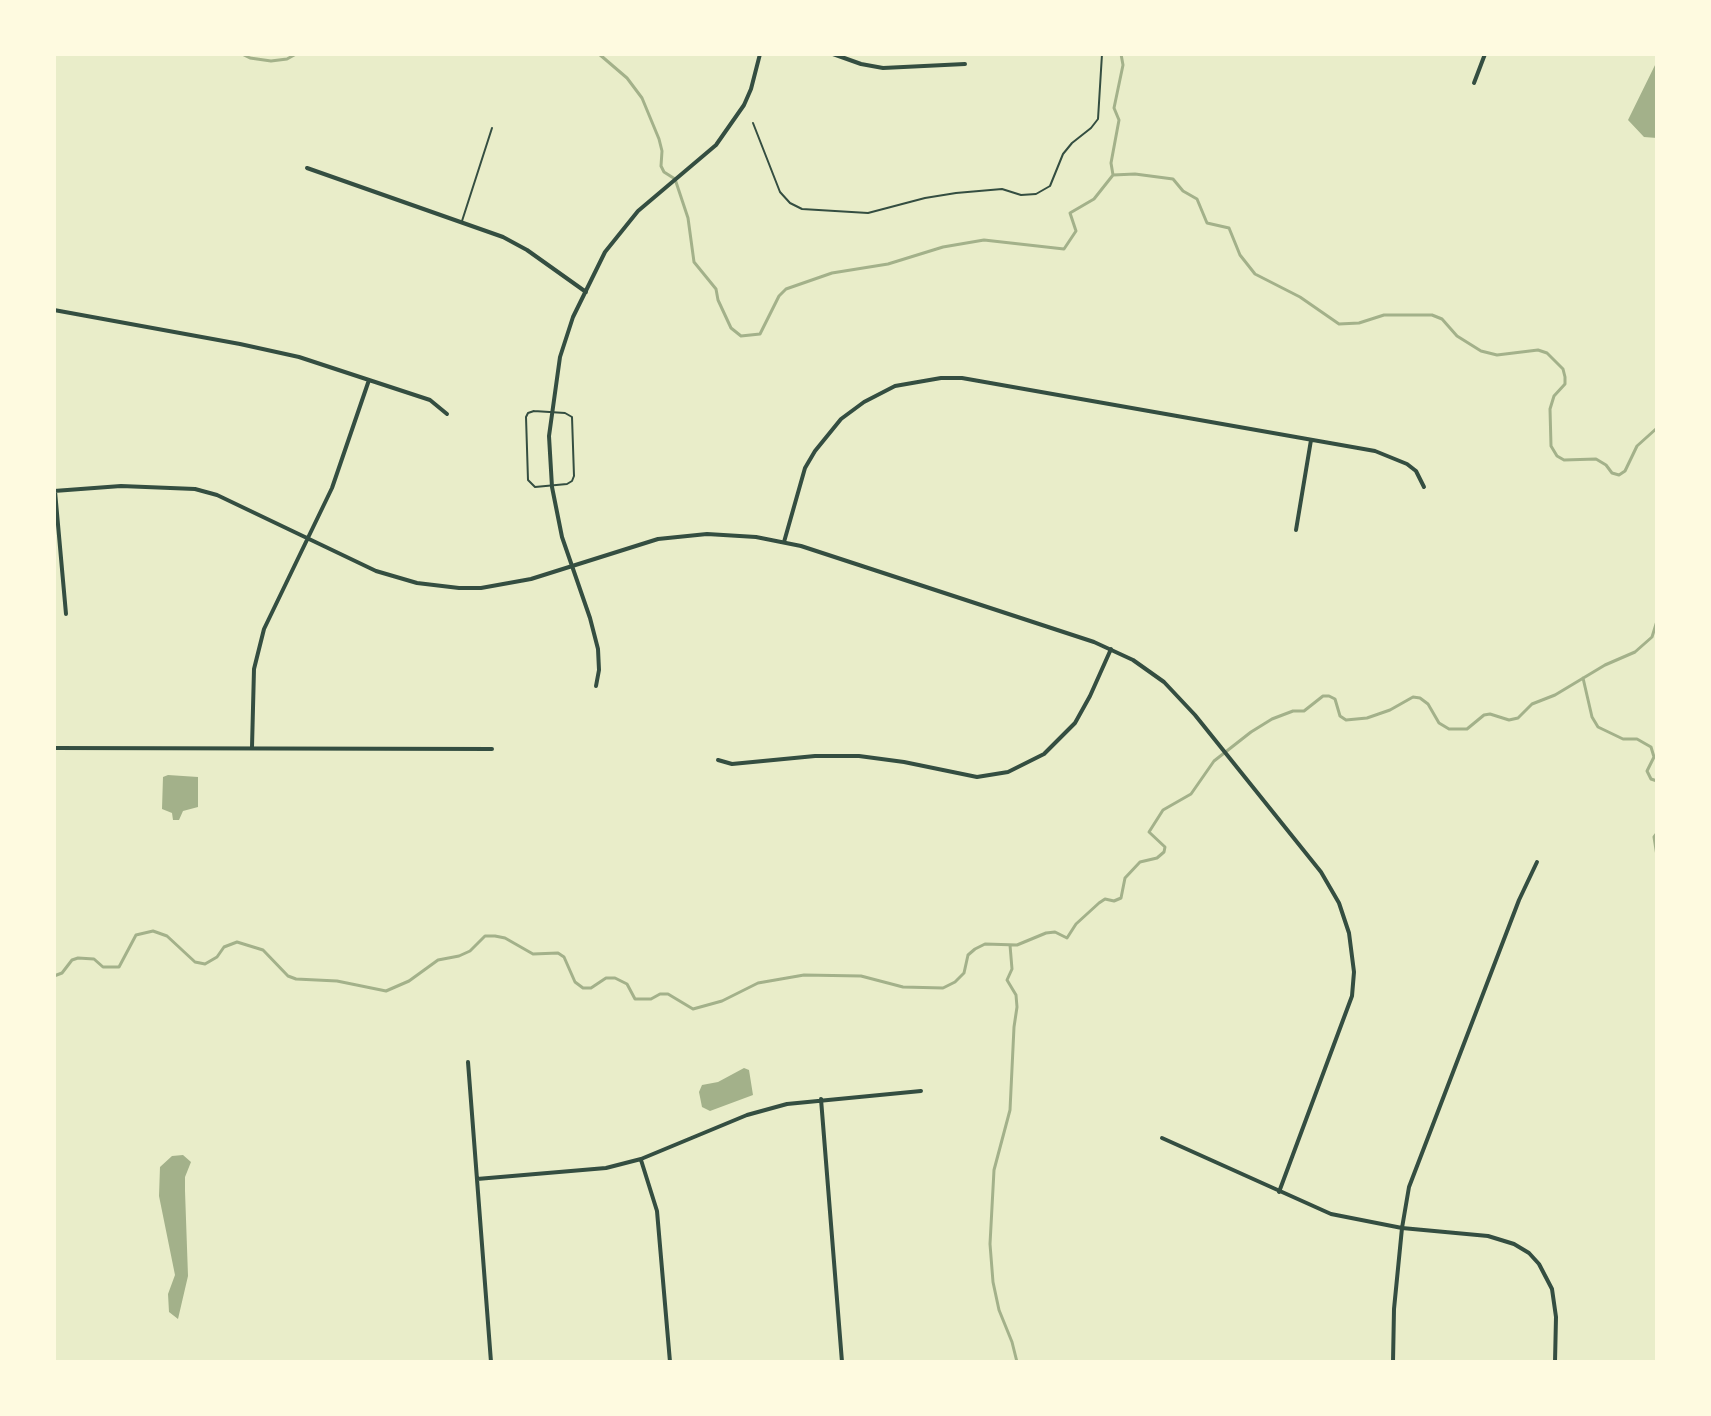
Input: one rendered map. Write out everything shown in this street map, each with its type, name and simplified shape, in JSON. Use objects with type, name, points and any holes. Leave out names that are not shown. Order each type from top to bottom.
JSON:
[{"type":"street","points":[[596,686],[598,649],[562,537],[552,487],[549,436],[560,357],[573,317],[605,252],[632,217],[716,145],[733,124],[751,89],[760,54]]},
{"type":"street","points":[[833,54],[873,67],[965,64]]},
{"type":"street","points":[[1474,83],[1485,54]]},
{"type":"street","points":[[307,168],[503,237],[527,250],[586,292]]},
{"type":"street","points":[[54,310],[267,349],[430,400],[447,414]]},
{"type":"street","points":[[784,542],[799,483],[825,436],[864,402],[912,381],[962,378],[1393,456],[1416,471],[1424,487]]},
{"type":"street","points":[[252,747],[254,669],[264,629],[332,488],[369,380]]},
{"type":"street","points":[[1296,530],[1311,440]]},
{"type":"street","points":[[66,614],[54,491],[121,486],[195,489],[217,495],[376,571],[435,585],[481,588],[507,584],[626,548],[685,535],[726,534],[784,542],[1111,649],[1164,682],[1213,737],[1333,891],[1349,933],[1354,983],[1346,1018],[1279,1192]]},
{"type":"street","points":[[718,760],[743,764],[839,756],[904,762],[977,777],[1008,772],[1044,754],[1075,723],[1111,649]]},
{"type":"street","points":[[54,748],[492,749]]},
{"type":"street","points":[[1393,1362],[1394,1309],[1409,1187],[1519,900],[1537,862]]},
{"type":"street","points":[[468,1062],[491,1362]]},
{"type":"street","points":[[477,1179],[595,1170],[641,1159],[747,1115],[787,1104],[921,1091]]},
{"type":"street","points":[[821,1099],[842,1362]]},
{"type":"street","points":[[1162,1138],[1331,1214],[1402,1228],[1488,1236],[1514,1244],[1529,1253],[1547,1276],[1552,1289],[1556,1317],[1555,1362]]},
{"type":"street","points":[[641,1159],[657,1211],[670,1362]]},
{"type":"lane","points":[[462,222],[492,128]]},
{"type":"lane","points":[[534,411],[551,412],[569,415],[574,426],[574,476],[567,484],[535,487],[528,480],[526,417],[534,411]]},
{"type":"path","points":[[753,123],[780,192],[790,203],[802,209],[868,213],[956,193],[1002,189],[1021,195],[1036,194],[1050,186],[1063,154],[1098,119],[1102,54]]},
{"type":"shaded area","points":[[1657,61],[1657,138],[1644,137],[1628,120]]},
{"type":"shaded area","points":[[163,777],[198,777],[198,807],[183,811],[179,820],[173,820],[172,813],[162,809]]},
{"type":"shaded area","points":[[744,1068],[749,1070],[753,1095],[710,1111],[702,1107],[699,1092],[702,1085],[718,1082]]},
{"type":"shaded area","points":[[183,1155],[191,1162],[185,1177],[188,1276],[178,1319],[169,1312],[168,1294],[175,1275],[159,1196],[160,1167],[172,1156]]},
{"type":"waterway","points":[[242,54],[271,61],[296,54]]},
{"type":"waterway","points":[[599,54],[627,78],[642,98],[659,139],[661,166],[675,179],[688,218],[694,262],[716,289],[731,328],[741,336],[760,334],[779,296],[786,289],[832,273],[888,264],[943,247],[984,240],[1064,249],[1076,231],[1070,213],[1094,199],[1113,175],[1135,174],[1173,179],[1183,191],[1197,199],[1207,223],[1229,228],[1240,255],[1255,274],[1300,297],[1339,324],[1359,323],[1384,315],[1432,315],[1442,319],[1457,336],[1481,351],[1497,355],[1538,350],[1547,353],[1563,369],[1565,377],[1565,384],[1554,396],[1550,409],[1551,446],[1557,456],[1564,460],[1596,459],[1619,475],[1625,471],[1637,446],[1657,428]]},
{"type":"waterway","points":[[1113,175],[1111,163],[1119,120],[1114,108],[1123,65],[1121,54]]},
{"type":"waterway","points":[[54,976],[78,958],[94,959],[103,967],[119,967],[136,935],[153,931],[167,936],[195,962],[205,964],[217,957],[224,947],[237,942],[263,950],[288,976],[296,979],[337,981],[386,991],[409,981],[438,960],[470,951],[485,936],[505,938],[533,954],[558,953],[564,957],[575,982],[583,988],[591,988],[606,978],[615,978],[627,984],[635,999],[668,994],[693,1009],[722,1001],[758,983],[804,975],[861,976],[903,987],[943,988],[964,973],[968,955],[975,949],[985,944],[1017,945],[1046,933],[1055,932],[1067,938],[1076,924],[1099,903],[1105,899],[1114,901],[1121,898],[1125,878],[1140,862],[1157,858],[1164,852],[1165,847],[1149,832],[1163,810],[1191,794],[1214,761],[1272,719],[1293,711],[1304,711],[1323,696],[1335,699],[1340,716],[1346,720],[1367,718],[1413,697],[1428,704],[1439,723],[1449,729],[1467,729],[1484,715],[1490,714],[1509,720],[1518,718],[1532,704],[1635,652],[1652,637],[1657,621]]},
{"type":"waterway","points":[[1583,678],[1592,717],[1598,727],[1623,739],[1637,739],[1651,747],[1654,757],[1647,771],[1651,779],[1657,781]]},
{"type":"waterway","points":[[1657,833],[1654,837],[1657,856]]},
{"type":"waterway","points":[[1010,945],[1012,969],[1007,980],[1016,995],[1017,1007],[1010,1110],[994,1170],[990,1244],[999,1310],[1017,1362]]}]
